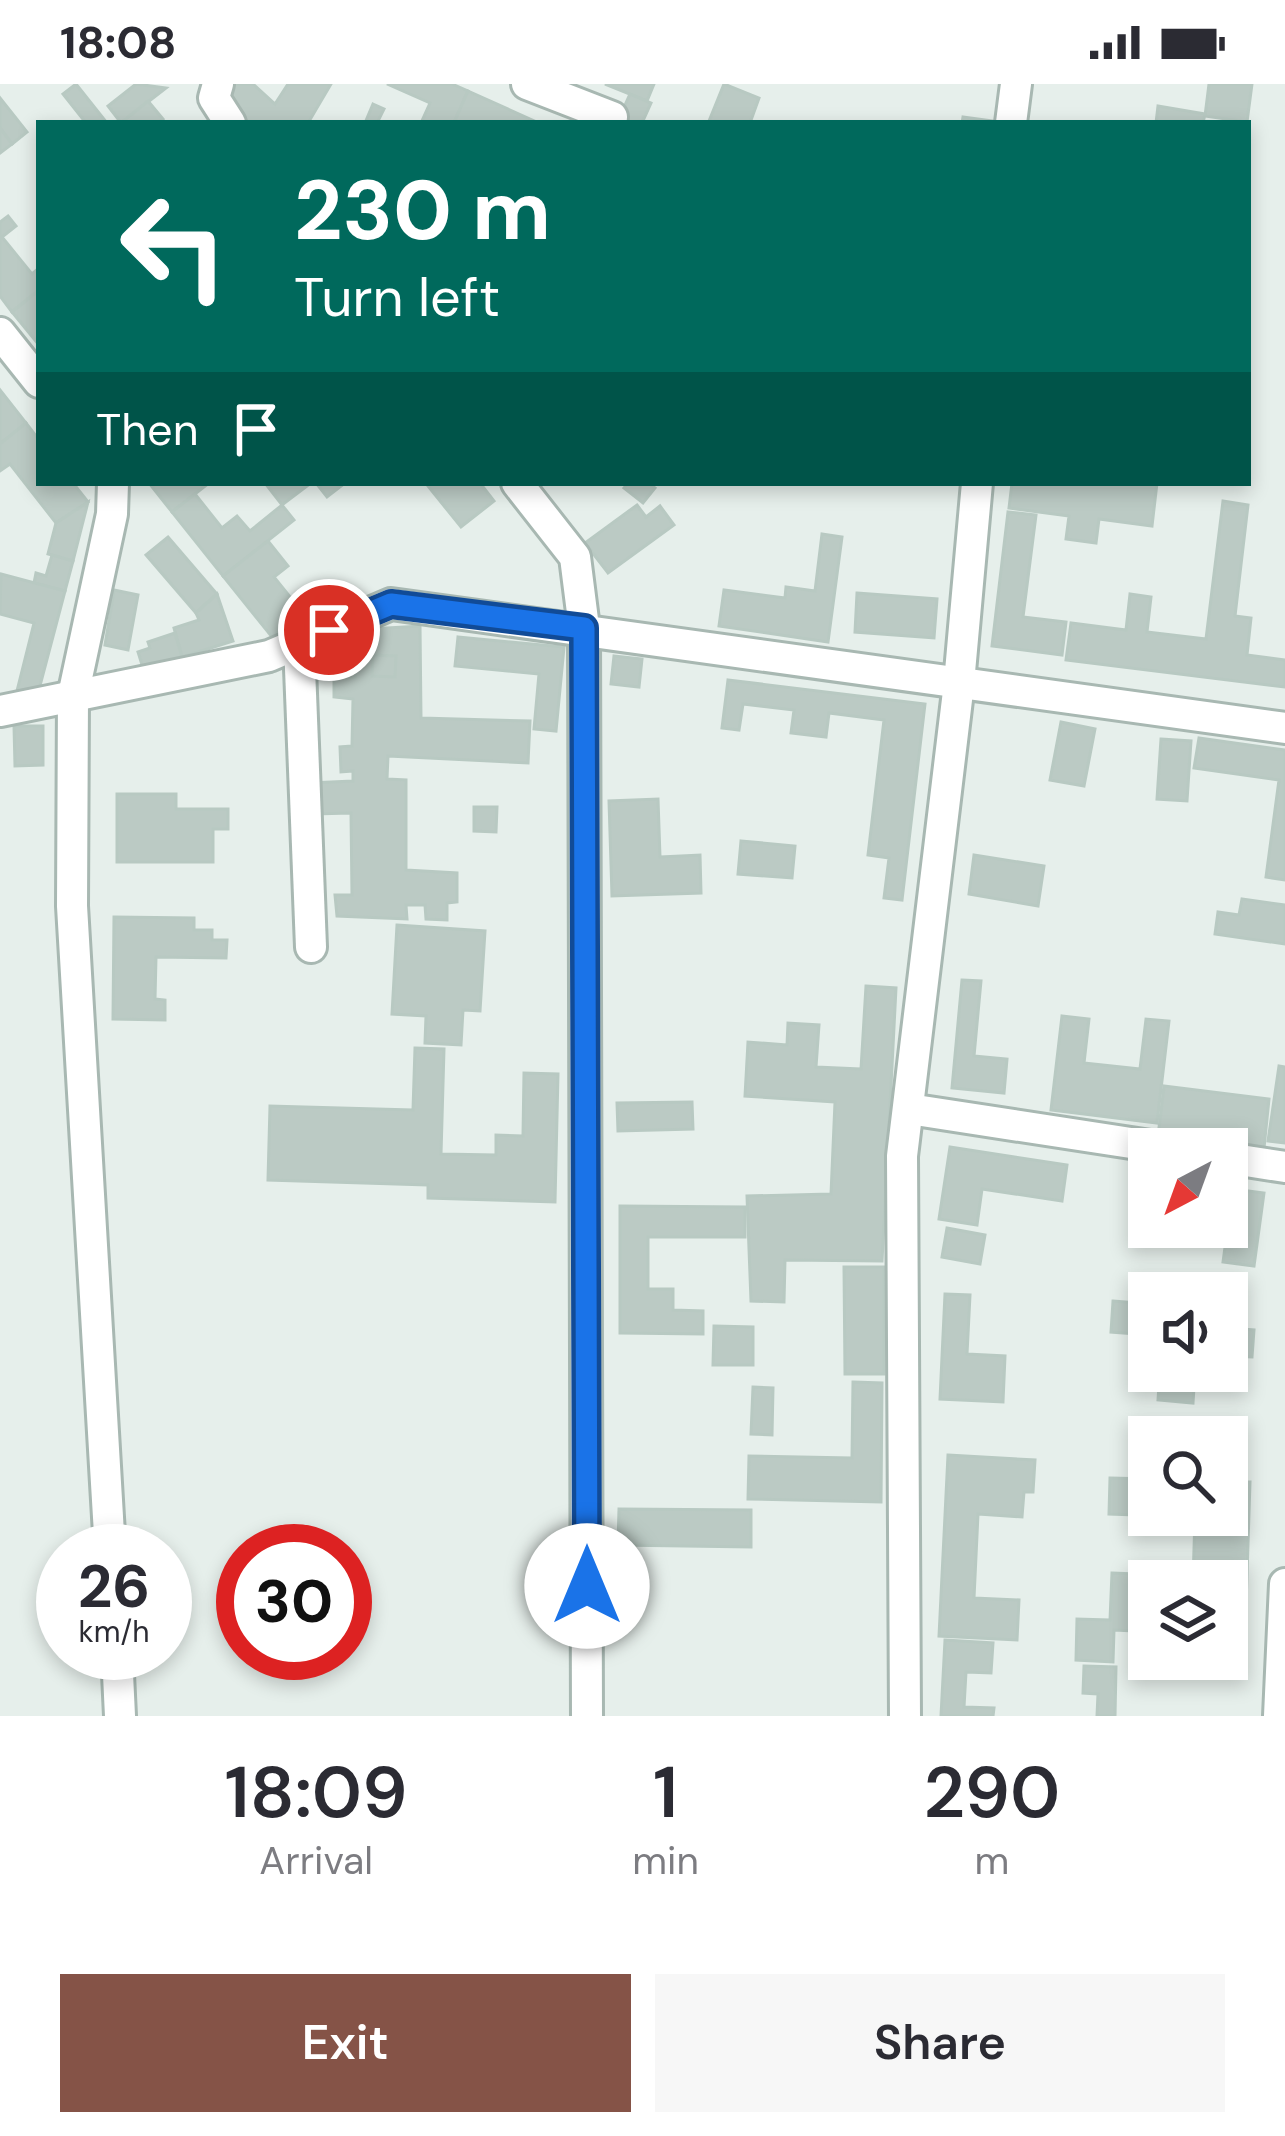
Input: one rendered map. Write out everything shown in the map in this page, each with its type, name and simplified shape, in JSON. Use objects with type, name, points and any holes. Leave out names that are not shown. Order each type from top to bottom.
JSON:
[{"type":"street","points":[[218,84],[214,98],[228,120]]},
{"type":"street","points":[[526,84],[612,117]]},
{"type":"street","points":[[1011,120],[1016,84]]},
{"type":"street","points":[[0,333],[36,378]]},
{"type":"street","points":[[108,1524],[72,906],[73,696],[112,514],[113,486]]},
{"type":"street","points":[[519,486],[575,556],[584,628],[587,1716]]},
{"type":"street","points":[[905,1716],[902,1156],[959,683],[977,486]]},
{"type":"street","points":[[0,711],[269,656],[391,604],[1285,728]]},
{"type":"street","points":[[298,643],[311,947]]},
{"type":"street","points":[[909,1109],[1128,1143]]},
{"type":"street","points":[[1248,1161],[1285,1167]]},
{"type":"street","points":[[1279,1716],[1285,1584]]},
{"type":"street","points":[[118,1680],[120,1716]]},
{"type":"building","points":[[76,84],[105,120],[84,120],[63,94]]},
{"type":"building","points":[[136,84],[166,88],[125,120],[119,120],[108,106]]},
{"type":"building","points":[[222,84],[253,84],[275,104],[288,84],[331,84],[310,120],[244,120],[219,90]]},
{"type":"building","points":[[387,84],[452,84],[468,91],[455,120],[422,120],[430,103]]},
{"type":"building","points":[[605,84],[654,84],[647,101]]},
{"type":"building","points":[[724,84],[759,98],[751,120],[709,120]]},
{"type":"building","points":[[1209,84],[1252,84],[1247,120],[1205,116]]},
{"type":"building","points":[[468,91],[532,120],[455,120]]},
{"type":"building","points":[[630,94],[651,103],[643,120],[618,120]]},
{"type":"building","points":[[0,98],[27,132],[12,144],[0,128]]},
{"type":"building","points":[[148,101],[163,119],[162,120],[125,120]]},
{"type":"building","points":[[373,104],[384,109],[378,120],[366,120]]},
{"type":"building","points":[[1158,106],[1205,114],[1204,120],[1156,120]]},
{"type":"building","points":[[0,128],[12,144],[0,153]]},
{"type":"building","points":[[8,216],[16,226],[2,237],[32,274],[36,271],[36,292],[12,312],[0,296],[0,222]]},
{"type":"building","points":[[36,292],[36,341],[12,312]]},
{"type":"building","points":[[0,390],[26,423],[0,444]]},
{"type":"building","points":[[26,423],[36,436],[36,486],[75,486],[88,502],[56,523],[10,464],[0,471],[0,444]]},
{"type":"building","points":[[151,486],[205,486],[172,512]]},
{"type":"building","points":[[267,486],[307,486],[282,505]]},
{"type":"building","points":[[318,486],[341,486],[327,497]]},
{"type":"building","points":[[428,486],[482,486],[494,501],[461,527]]},
{"type":"building","points":[[653,486],[655,488],[643,503],[624,488]]},
{"type":"building","points":[[1012,486],[1157,486],[1152,526],[1099,519],[1096,543],[1066,539],[1069,516],[1009,508]]},
{"type":"building","points":[[195,494],[222,528],[237,516],[250,531],[282,505],[294,520],[223,576],[172,512]]},
{"type":"building","points":[[1223,501],[1248,505],[1235,616],[1251,618],[1247,655],[1285,660],[1285,687],[1066,660],[1071,623],[1126,630],[1130,594],[1151,597],[1147,632],[1206,639]]},
{"type":"building","points":[[88,502],[73,561],[48,554],[56,523]]},
{"type":"building","points":[[637,505],[646,517],[660,506],[674,525],[608,573],[585,543]]},
{"type":"building","points":[[1008,512],[1036,515],[1023,617],[1066,622],[1062,655],[992,646]]},
{"type":"building","points":[[822,534],[842,537],[828,642],[719,626],[724,590],[785,598],[786,587],[815,591]]},
{"type":"building","points":[[168,537],[217,594],[196,613],[146,555]]},
{"type":"building","points":[[268,541],[288,566],[274,577],[303,613],[272,637],[223,576]]},
{"type":"building","points":[[52,555],[73,561],[65,591],[34,583],[36,573],[46,576]]},
{"type":"building","points":[[1,574],[65,591],[37,697],[17,691],[34,623],[0,614]]},
{"type":"building","points":[[114,590],[138,595],[128,650],[105,645]]},
{"type":"building","points":[[857,593],[937,599],[934,638],[855,632]]},
{"type":"building","points":[[217,594],[233,641],[182,657],[174,628],[199,620],[196,613]]},
{"type":"building","points":[[420,626],[421,718],[530,721],[528,763],[388,756],[387,779],[406,780],[406,870],[457,873],[457,902],[447,903],[447,920],[426,919],[425,905],[406,905],[407,919],[337,916],[335,895],[352,895],[351,813],[314,814],[311,783],[353,781],[353,771],[341,772],[340,747],[352,746],[353,699],[334,697],[334,677],[355,677],[354,630]]},
{"type":"building","points":[[175,633],[182,657],[143,668],[138,652],[150,648],[148,642]]},
{"type":"building","points":[[458,637],[564,647],[556,731],[534,729],[539,674],[455,666]]},
{"type":"building","points":[[373,655],[396,656],[395,677],[372,676]]},
{"type":"building","points":[[614,656],[642,659],[639,687],[611,684]]},
{"type":"building","points":[[728,680],[925,704],[902,900],[884,898],[889,858],[868,855],[884,720],[829,713],[826,737],[791,733],[794,710],[743,704],[739,730],[722,728]]},
{"type":"building","points":[[1061,722],[1095,729],[1084,786],[1050,780]]},
{"type":"building","points":[[14,726],[43,726],[43,765],[15,766]]},
{"type":"building","points":[[1199,738],[1285,750],[1285,880],[1266,877],[1279,780],[1194,768]]},
{"type":"building","points":[[1161,739],[1191,741],[1187,801],[1157,799]]},
{"type":"building","points":[[117,794],[176,794],[176,809],[228,809],[228,829],[213,829],[213,862],[117,862]]},
{"type":"building","points":[[658,799],[660,857],[700,855],[701,893],[612,896],[609,801]]},
{"type":"building","points":[[474,807],[497,807],[496,832],[474,831]]},
{"type":"building","points":[[741,841],[795,846],[792,878],[738,874]]},
{"type":"building","points":[[974,855],[1044,866],[1038,906],[969,894]]},
{"type":"building","points":[[1242,899],[1285,905],[1285,944],[1215,934],[1218,912],[1239,915]]},
{"type":"building","points":[[114,917],[194,918],[194,930],[212,930],[212,940],[227,940],[226,958],[156,957],[155,999],[165,1000],[165,1020],[113,1019]]},
{"type":"building","points":[[397,925],[485,931],[480,1011],[463,1010],[461,1045],[425,1043],[426,1016],[392,1014]]},
{"type":"building","points":[[962,980],[981,981],[974,1056],[1007,1059],[1004,1093],[952,1088]]},
{"type":"building","points":[[866,986],[896,988],[882,1261],[785,1260],[784,1302],[751,1301],[747,1196],[831,1194],[835,1102],[745,1096],[748,1042],[787,1045],[788,1023],[819,1025],[816,1067],[861,1069]]},
{"type":"building","points":[[1062,1016],[1089,1019],[1084,1063],[1140,1069],[1146,1019],[1169,1021],[1157,1123],[1051,1110]]},
{"type":"building","points":[[415,1048],[444,1049],[441,1154],[496,1155],[496,1135],[523,1136],[524,1073],[558,1074],[555,1202],[428,1198],[428,1185],[268,1180],[270,1106],[413,1110]]},
{"type":"building","points":[[1279,1066],[1285,1067],[1285,1143],[1268,1141]]},
{"type":"building","points":[[1164,1086],[1269,1099],[1264,1148],[1248,1146],[1248,1128],[1159,1128]]},
{"type":"building","points":[[692,1102],[693,1129],[618,1131],[617,1103]]},
{"type":"building","points":[[950,1147],[1067,1165],[1062,1201],[982,1189],[977,1225],[939,1219]]},
{"type":"building","points":[[1248,1191],[1264,1193],[1254,1266],[1223,1262],[1225,1248],[1248,1248]]},
{"type":"building","points":[[620,1206],[745,1207],[745,1237],[648,1237],[648,1289],[673,1289],[673,1310],[703,1311],[703,1334],[620,1333]]},
{"type":"building","points":[[947,1228],[985,1235],[980,1264],[942,1257]]},
{"type":"building","points":[[844,1267],[884,1267],[884,1374],[845,1374]]},
{"type":"building","points":[[945,1294],[970,1295],[967,1354],[1005,1356],[1003,1402],[940,1399]]},
{"type":"building","points":[[1113,1301],[1128,1302],[1128,1333],[1111,1332]]},
{"type":"building","points":[[714,1326],[753,1327],[753,1365],[713,1365]]},
{"type":"building","points":[[1248,1330],[1254,1330],[1252,1357],[1248,1357]]},
{"type":"building","points":[[853,1382],[882,1383],[881,1502],[748,1499],[749,1456],[852,1458]]},
{"type":"building","points":[[753,1387],[773,1388],[772,1435],[751,1434]]},
{"type":"building","points":[[1159,1392],[1194,1392],[1193,1403],[1158,1400]]},
{"type":"building","points":[[948,1455],[1035,1460],[1033,1492],[1024,1492],[1022,1517],[978,1514],[974,1598],[1019,1600],[1017,1640],[939,1636]]},
{"type":"building","points":[[1110,1478],[1128,1478],[1128,1515],[1109,1514]]},
{"type":"building","points":[[1250,1482],[1247,1560],[1194,1560],[1194,1536],[1248,1536]]},
{"type":"building","points":[[619,1509],[751,1510],[751,1547],[618,1545]]},
{"type":"building","points":[[1112,1573],[1128,1574],[1128,1631],[1114,1630],[1113,1662],[1076,1660],[1077,1619],[1110,1620]]},
{"type":"building","points":[[945,1640],[993,1643],[991,1673],[966,1672],[964,1707],[994,1708],[993,1716],[941,1716]]},
{"type":"building","points":[[1084,1666],[1116,1667],[1115,1716],[1097,1716],[1098,1694],[1083,1693]]},
{"type":"route","points":[[329,630],[391,604],[584,628],[587,1586]]}]
